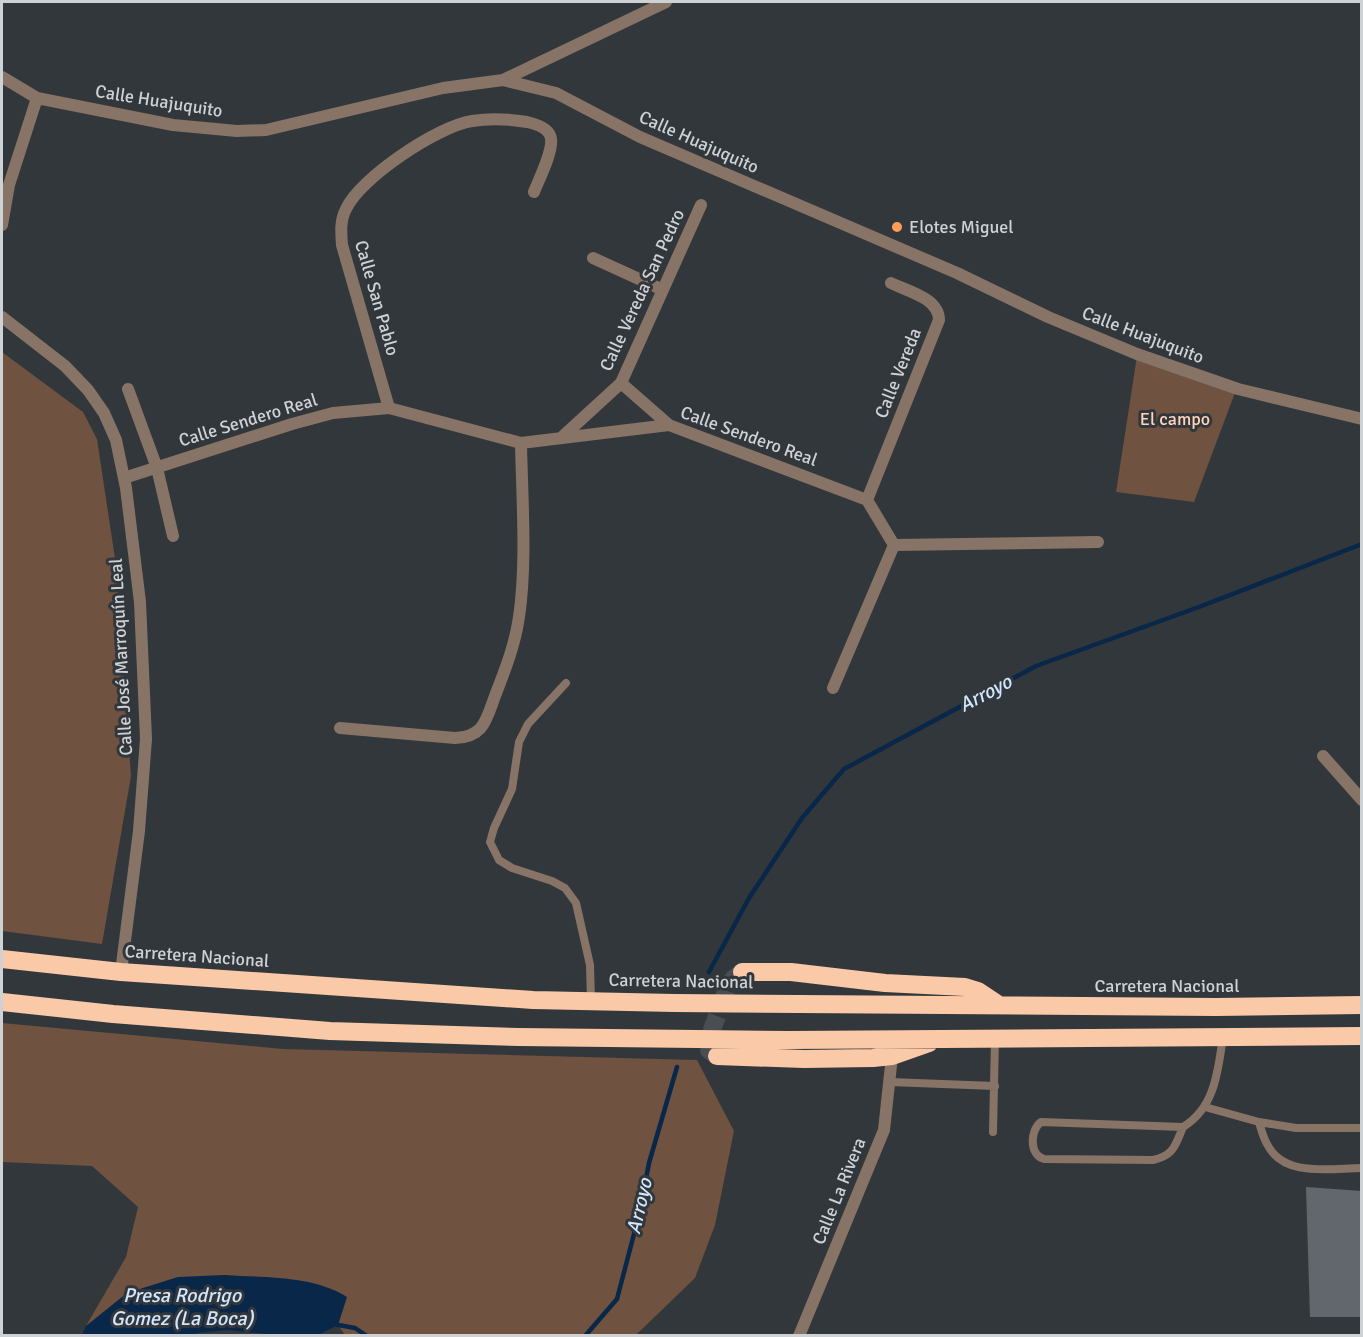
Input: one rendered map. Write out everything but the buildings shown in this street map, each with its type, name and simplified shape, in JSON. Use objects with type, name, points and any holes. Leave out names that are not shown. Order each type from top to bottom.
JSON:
[{"type":"highway","name":"Carretera Nacional","points":[[2,959],[121,972],[533,1000],[1001,1006],[1362,1005]]},
{"type":"highway","points":[[742,972],[791,972],[885,983],[965,987],[978,991],[1001,1006]]},
{"type":"highway","points":[[2,1002],[112,1014],[330,1031],[519,1036],[788,1040],[1362,1036]]},
{"type":"highway","points":[[717,1056],[804,1059],[892,1056],[945,1038]]},
{"type":"street","points":[[503,80],[666,2]]},
{"type":"street","name":"Calle Huajuquito","points":[[2,77],[37,98],[173,125],[247,130],[266,130],[305,122],[443,88],[503,80],[556,93],[662,147],[957,273],[1048,317],[1137,354],[1238,388],[1362,419]]},
{"type":"street","points":[[2,225],[9,185],[37,98]]},
{"type":"street","name":"Calle San Pablo","points":[[389,408],[342,245],[342,223],[346,208],[357,194],[388,165],[441,131],[471,121],[508,119],[537,124],[546,130],[551,138],[550,149],[534,192]]},
{"type":"street","name":"Calle Vereda San Pedro","points":[[561,438],[621,383],[701,205]]},
{"type":"street","points":[[593,258],[663,290]]},
{"type":"street","name":"Calle Vereda","points":[[867,500],[939,320],[939,314],[928,300],[891,283]]},
{"type":"street","name":"Calle José Marroquín Leal","points":[[2,317],[65,366],[88,390],[104,413],[116,440],[124,478],[140,602],[146,739],[139,831],[121,972]]},
{"type":"street","points":[[621,383],[669,425]]},
{"type":"street","points":[[128,389],[157,468],[173,536]]},
{"type":"street","name":"Calle Sendero Real","points":[[124,478],[292,424],[333,414],[389,408],[521,443],[669,425],[867,500]]},
{"type":"street","points":[[340,728],[468,738],[477,733],[485,721],[510,660],[519,618],[522,580],[521,443]]},
{"type":"street","points":[[867,500],[894,545]]},
{"type":"street","points":[[894,545],[1098,542]]},
{"type":"street","points":[[833,688],[894,545]]},
{"type":"street","points":[[1323,756],[1362,800]]},
{"type":"street","name":"Calle La Rivera","points":[[799,1335],[884,1130],[892,1056]]},
{"type":"lane","points":[[566,683],[528,724],[519,742],[512,789],[490,842],[499,860],[512,868],[552,880],[565,888],[576,903],[590,964],[591,1001]]},
{"type":"lane","points":[[1183,1127],[1041,1122],[1034,1131],[1034,1151],[1039,1158],[1044,1159],[1153,1160],[1165,1157],[1174,1148],[1183,1127],[1194,1120],[1205,1107],[1216,1084],[1223,1036]]},
{"type":"lane","points":[[993,1132],[995,1038]]},
{"type":"lane","points":[[890,1082],[995,1086]]},
{"type":"lane","points":[[1205,1107],[1259,1122],[1296,1128],[1362,1128]]},
{"type":"lane","points":[[1259,1122],[1267,1146],[1282,1161],[1300,1168],[1362,1167]]},
{"type":"green space","points":[[2,352],[83,412],[97,439],[116,565],[131,776],[102,944],[2,931]]},
{"type":"green space","name":"El campo","points":[[1137,356],[1236,390],[1194,502],[1116,492]]},
{"type":"green space","points":[[2,1023],[283,1049],[697,1060],[734,1131],[715,1225],[695,1278],[636,1335],[345,1335],[338,1325],[106,1311],[86,1326],[126,1257],[138,1207],[92,1166],[2,1162]]},
{"type":"water","name":"Presa Rodrigo Gomez (La Boca)","points":[[225,1275],[304,1281],[347,1297],[338,1325],[318,1335],[277,1335],[227,1330],[197,1333],[194,1336],[82,1335],[86,1326],[127,1293],[178,1277]]},
{"type":"waterway","name":"Arroyo","points":[[709,972],[749,898],[802,818],[844,769],[1036,666],[1199,607],[1362,544]]},
{"type":"waterway","name":"Arroyo","points":[[585,1336],[617,1299],[639,1215],[649,1163],[677,1067]]},
{"type":"waterway","name":"Arroyo","points":[[333,1324],[355,1328],[367,1336]]},
{"type":"tunnel","points":[[717,1056],[709,1050],[712,1030],[727,989],[733,979],[742,972]]},
{"type":"place","name":"Elotes Miguel","points":[[897,227]]}]
